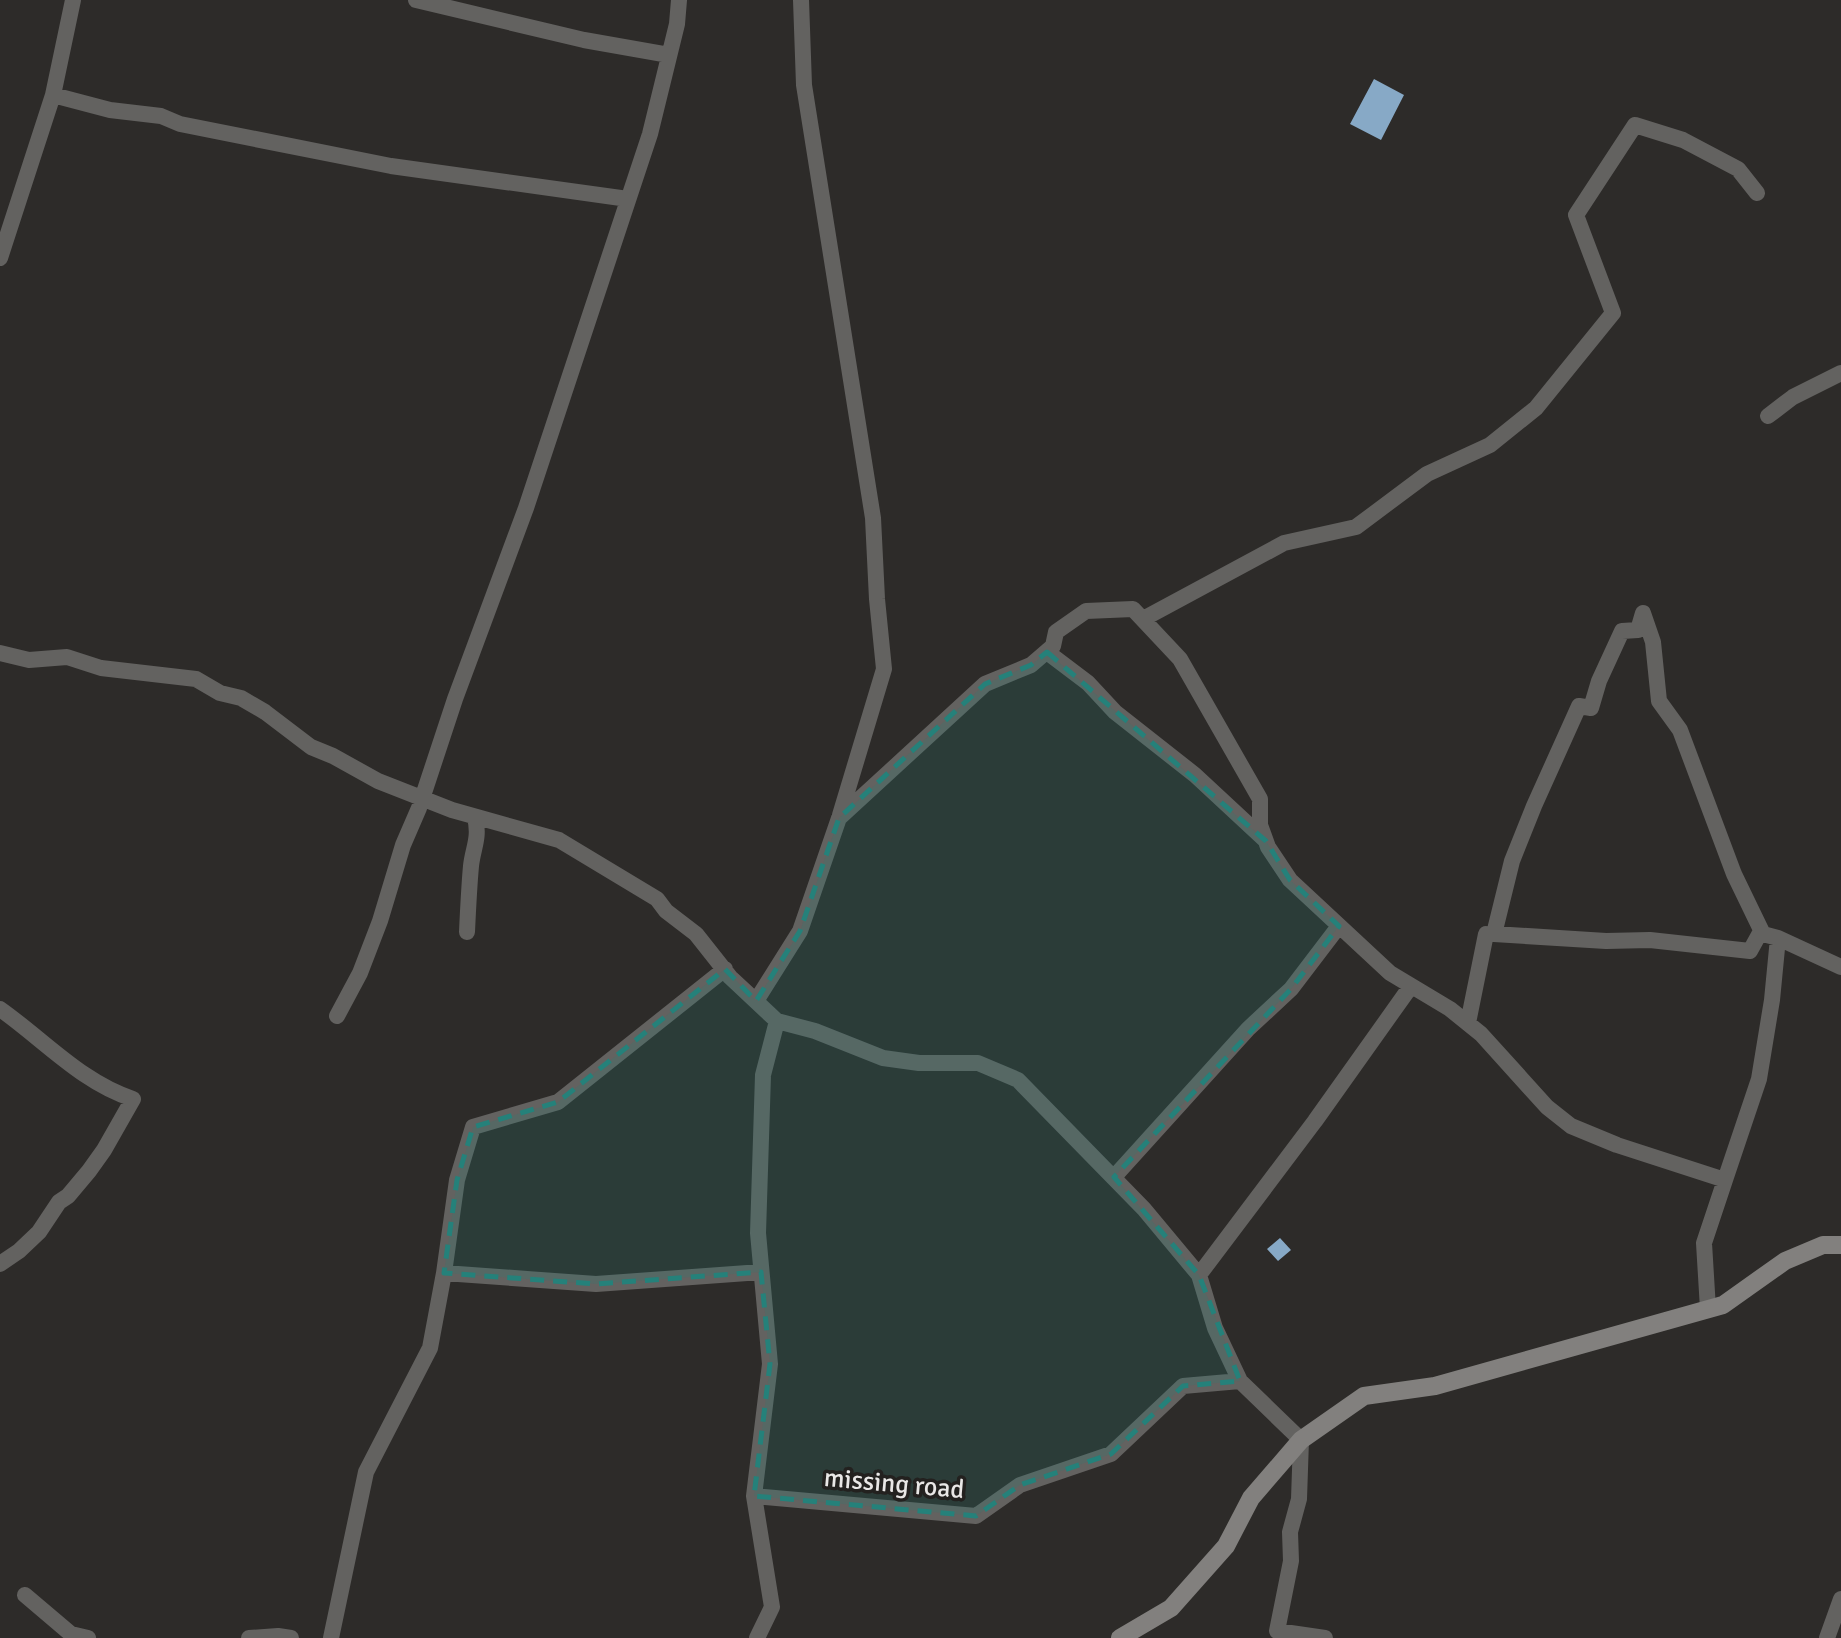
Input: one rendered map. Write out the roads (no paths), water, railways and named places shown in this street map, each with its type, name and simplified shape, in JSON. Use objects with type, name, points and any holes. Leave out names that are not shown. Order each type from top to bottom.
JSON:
[{"type":"main road","points":[[1120,1638],[1171,1608],[1226,1546],[1251,1498],[1301,1440],[1364,1396],[1436,1386],[1723,1305],[1785,1261],[1823,1245],[1841,1245]]},
{"type":"street","points":[[0,258],[53,95],[73,0]]},
{"type":"street","points":[[416,0],[584,40],[669,55]]},
{"type":"street","points":[[337,1016],[360,973],[380,921],[403,845],[423,799],[455,699],[531,495],[650,134],[677,24],[679,0]]},
{"type":"street","points":[[756,1001],[800,931],[839,818],[884,669],[873,518],[804,85],[801,0]]},
{"type":"street","points":[[53,95],[110,110],[161,116],[193,127],[391,166],[628,199]]},
{"type":"street","points":[[1143,619],[1284,543],[1356,527],[1427,474],[1490,445],[1536,408],[1612,313],[1576,215],[1635,125],[1683,140],[1738,169],[1757,193]]},
{"type":"street","points":[[1768,416],[1794,397],[1841,373]]},
{"type":"street","points":[[839,818],[985,684],[1031,666],[1054,646],[1056,632],[1086,611],[1133,610],[1180,659],[1260,799],[1260,825],[1266,841],[1290,880],[1390,973],[1450,1009],[1481,1034],[1547,1107],[1571,1126],[1617,1145],[1725,1180]]},
{"type":"street","points":[[1761,930],[1750,951],[1650,940],[1606,941],[1494,934],[1512,861],[1579,706],[1591,708],[1599,681],[1622,631],[1638,630],[1643,613],[1653,642],[1659,701],[1680,730],[1734,874],[1763,934],[1778,938],[1841,967]]},
{"type":"street","points":[[1047,652],[1088,683],[1115,712],[1195,775],[1266,841]]},
{"type":"street","points":[[0,653],[29,660],[67,657],[100,668],[196,679],[220,692],[241,698],[265,712],[311,747],[378,781],[475,817],[559,840],[608,868],[657,899],[666,911],[696,934],[730,977],[777,1021],[815,1031],[884,1058],[919,1063],[978,1063],[1018,1080],[1144,1209],[1199,1275],[1214,1328],[1240,1381],[1301,1440],[1302,1474],[1299,1499],[1290,1532],[1291,1561],[1277,1631],[1325,1638]]},
{"type":"street","points":[[467,932],[471,864],[478,830],[475,817]]},
{"type":"street","points":[[1114,1177],[1248,1029],[1291,989],[1339,926]]},
{"type":"street","points":[[1468,1023],[1486,934]]},
{"type":"street","points":[[1708,1309],[1704,1243],[1759,1079],[1772,1000],[1778,938]]},
{"type":"street","points":[[331,1638],[366,1472],[430,1348],[457,1180],[474,1127],[558,1102],[725,969]]},
{"type":"street","points":[[1199,1275],[1315,1121],[1411,986]]},
{"type":"street","points":[[0,1009],[73,1067],[102,1086],[133,1099],[89,1171],[68,1196],[59,1202],[39,1231],[19,1251],[0,1264]]},
{"type":"street","points":[[757,1638],[772,1607],[754,1496],[771,1364],[758,1233],[763,1075],[777,1021]]},
{"type":"street","points":[[444,1273],[596,1284],[761,1272]]},
{"type":"street","name":"missing road","points":[[754,1496],[976,1516],[1020,1485],[1111,1454],[1183,1386],[1240,1381]]},
{"type":"street","points":[[25,1595],[68,1636],[88,1638]]},
{"type":"street","points":[[1827,1638],[1841,1598]]},
{"type":"street","points":[[248,1638],[291,1638]]}]
